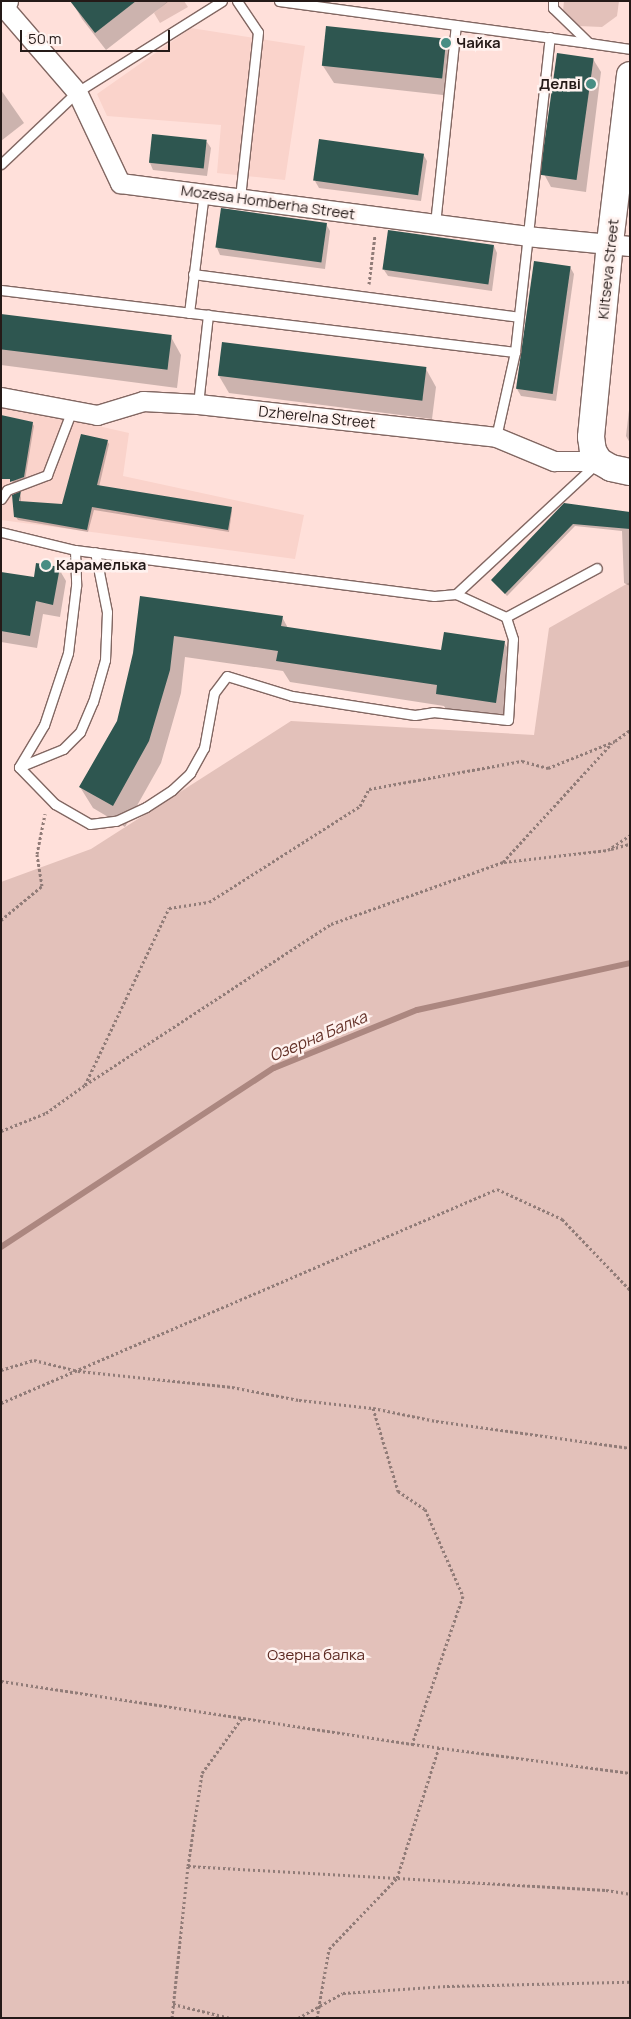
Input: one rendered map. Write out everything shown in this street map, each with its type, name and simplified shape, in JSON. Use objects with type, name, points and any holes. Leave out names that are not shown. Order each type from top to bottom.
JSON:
[{"type":"main road","points":[[1,4],[5,1]]},
{"type":"main road","name":"Kiltseva Street","points":[[599,461],[593,451],[591,437],[620,245],[630,75]]},
{"type":"main road","name":"Dzherelna Street","points":[[599,461],[611,468],[630,472]]},
{"type":"street","name":"Mozesa Homberha Street","points":[[1,4],[77,92],[120,183],[526,236],[620,245]]},
{"type":"street","name":"Dzherelna Street","points":[[1,397],[97,415],[143,401],[198,404],[496,437],[554,462],[599,461]]},
{"type":"lane","points":[[1,164],[77,92],[222,1]]},
{"type":"lane","points":[[237,1],[258,32],[240,198]]},
{"type":"lane","points":[[279,1],[630,49]]},
{"type":"lane","points":[[553,1],[553,8],[589,42]]},
{"type":"lane","points":[[435,224],[456,25]]},
{"type":"lane","points":[[496,437],[515,352],[526,236],[550,37]]},
{"type":"lane","points":[[189,313],[204,193]]},
{"type":"lane","points":[[193,274],[518,317]]},
{"type":"lane","points":[[1,290],[515,352]]},
{"type":"lane","points":[[198,404],[208,315]]},
{"type":"lane","points":[[1,499],[8,490],[47,475],[72,410]]},
{"type":"lane","points":[[456,594],[599,461]]},
{"type":"lane","points":[[1,532],[75,550],[434,596],[456,594],[506,617],[513,639],[508,720],[433,712],[415,715],[292,696],[227,676],[214,693],[204,748],[190,773],[172,790],[146,807],[116,821],[90,824],[55,804],[19,768]]},
{"type":"lane","points":[[19,768],[44,724],[68,653],[76,586],[75,550]]},
{"type":"lane","points":[[19,768],[63,749],[80,732],[93,702],[105,660],[107,612],[95,552]]},
{"type":"lane","points":[[506,617],[596,568]]},
{"type":"path","points":[[368,297],[377,217]]},
{"type":"path","points":[[85,1085],[169,908],[209,902],[360,806],[369,789],[522,761],[548,768],[614,741],[630,730]]},
{"type":"path","points":[[503,862],[614,741]]},
{"type":"path","points":[[1,920],[42,886],[37,854],[46,813],[55,804]]},
{"type":"path","points":[[608,850],[630,835]]},
{"type":"path","points":[[1,1131],[46,1113],[85,1085],[331,924],[503,862],[608,850],[630,844]]},
{"type":"path","points":[[1,1403],[497,1189],[562,1219],[630,1290]]},
{"type":"path","points":[[1,1370],[34,1360],[78,1371],[232,1387],[299,1400],[373,1408],[436,1421],[630,1448]]},
{"type":"path","points":[[373,1408],[398,1492],[425,1509],[463,1596],[412,1744]]},
{"type":"path","points":[[1,1681],[412,1744],[630,1773]]},
{"type":"path","points":[[172,2018],[188,1866],[202,1773],[242,1718]]},
{"type":"path","points":[[316,2018],[329,1949],[397,1878],[439,1747]]},
{"type":"path","points":[[188,1866],[606,1890],[630,1894]]},
{"type":"path","points":[[298,2018],[343,1993],[447,1986],[630,1982]]},
{"type":"path","points":[[173,2004],[230,2018]]},
{"type":"shaded area","points":[[191,28],[305,46],[285,180],[217,173],[221,125],[107,116],[97,94]]},
{"type":"shaded area","points":[[1,404],[129,433],[123,476],[304,515],[295,559],[1,520]]},
{"type":"green space","points":[[168,1],[184,1],[188,7],[160,23],[154,13]]},
{"type":"green space","points":[[564,1],[619,1],[617,16],[602,27],[578,26],[563,11]]},
{"type":"green space","name":"Озерна балка","points":[[630,582],[630,2018],[1,2018],[1,882],[91,849],[291,721],[534,735],[549,628]]},
{"type":"building","points":[[70,1],[136,1],[95,33]]},
{"type":"building","points":[[326,26],[446,39],[442,78],[322,66]]},
{"type":"building","points":[[557,53],[594,58],[577,180],[540,175]]},
{"type":"building","points":[[152,134],[207,140],[204,169],[149,163]]},
{"type":"building","points":[[319,139],[424,154],[418,195],[313,181]]},
{"type":"building","points":[[221,208],[327,223],[321,263],[215,248]]},
{"type":"building","points":[[388,230],[494,245],[488,285],[382,270]]},
{"type":"building","points":[[534,261],[571,266],[553,394],[516,389]]},
{"type":"building","points":[[1,314],[172,335],[167,370],[1,349]]},
{"type":"building","points":[[222,342],[426,367],[422,401],[218,376]]},
{"type":"building","points":[[1,415],[33,422],[24,477],[10,482],[10,479],[1,479]]},
{"type":"building","points":[[81,434],[108,440],[97,485],[232,507],[228,530],[92,507],[87,530],[14,517],[12,495],[21,491],[19,501],[62,504]]},
{"type":"building","points":[[564,503],[630,512],[630,529],[573,524],[505,594],[491,580]]},
{"type":"building","points":[[36,563],[60,567],[53,605],[36,601],[30,636],[1,631],[1,572],[34,577]]},
{"type":"building","points":[[140,596],[283,616],[281,626],[441,650],[444,632],[505,641],[496,703],[436,694],[437,685],[276,661],[278,651],[174,636],[170,670],[149,741],[113,806],[79,787],[117,721],[133,653]]},
{"type":"waterway","name":"Озерна Балка","points":[[1,1247],[274,1068],[417,1010],[630,963]]},
{"type":"place","name":"Чайка","points":[[446,43]]},
{"type":"place","name":"Делві","points":[[591,84]]},
{"type":"place","name":"Карамелька","points":[[46,565]]}]
